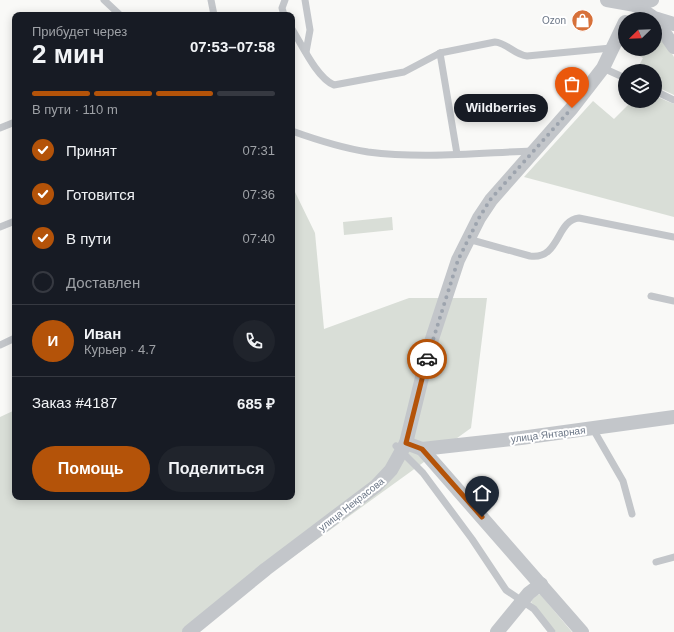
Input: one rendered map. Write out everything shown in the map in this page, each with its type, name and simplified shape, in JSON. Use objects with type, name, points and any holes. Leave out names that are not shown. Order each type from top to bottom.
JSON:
[{"type":"street","points":[[608,0],[635,5],[644,12]]},
{"type":"street","points":[[631,12],[635,5],[652,0]]},
{"type":"street","points":[[662,21],[674,24]]},
{"type":"street","points":[[662,30],[674,47]]},
{"type":"street","name":"улица Некрасова","points":[[189,632],[266,569],[376,486],[391,470],[401,447],[430,345],[458,260],[468,239],[490,200],[532,151],[572,108],[603,68],[618,35]]},
{"type":"street","name":"улица Янтарная","points":[[422,449],[674,417]]},
{"type":"street","points":[[401,447],[422,449],[542,584],[582,632]]},
{"type":"street","points":[[497,632],[529,593],[542,584]]},
{"type":"lane","points":[[104,0],[117,12]]},
{"type":"lane","points":[[211,0],[213,12]]},
{"type":"lane","points":[[283,12],[282,8],[285,0]]},
{"type":"lane","points":[[305,0],[310,30],[306,52]]},
{"type":"lane","points":[[295,34],[324,78],[336,85],[404,72],[440,53],[495,42],[500,42],[520,55],[527,56],[611,48]]},
{"type":"lane","points":[[440,53],[457,154]]},
{"type":"lane","points":[[603,68],[618,75]]},
{"type":"lane","points":[[662,94],[674,100]]},
{"type":"lane","points":[[0,128],[12,123]]},
{"type":"lane","points":[[295,132],[346,148],[367,152],[457,154],[532,151]]},
{"type":"lane","points":[[468,239],[530,256],[539,256],[546,253],[553,246],[567,224],[573,219],[579,218],[674,237]]},
{"type":"lane","points":[[0,227],[12,221]]},
{"type":"lane","points":[[651,296],[674,301]]},
{"type":"lane","points":[[0,345],[12,339]]},
{"type":"lane","points":[[593,428],[624,481],[632,514]]},
{"type":"lane","points":[[401,447],[423,473],[472,539],[506,590],[534,609],[552,632]]},
{"type":"lane","points":[[656,562],[674,556]]},
{"type":"shaded area","points":[[662,38],[674,57],[674,95],[662,89],[662,64],[640,64],[643,58],[639,56],[662,56]]},
{"type":"shaded area","points":[[662,99],[674,104],[674,217],[524,177],[593,101],[614,119],[625,108],[662,108]]},
{"type":"shaded area","points":[[295,192],[315,233],[324,329],[409,298],[487,298],[471,428],[189,632],[0,632],[0,417],[12,411],[12,500],[295,500]]},
{"type":"shaded area","points":[[392,217],[393,230],[344,235],[343,222]]},
{"type":"shaded area","points":[[540,594],[572,632],[556,632],[531,602],[535,596]]},
{"type":"way so far","points":[[427,359],[430,345],[458,260],[479,218],[490,200],[532,151],[572,108]]},
{"type":"place","name":"Ozon","points":[[582,20]]},
{"type":"place","name":"Wildberries","points":[[572,108]]},
{"type":"route","points":[[427,359],[406,443],[422,449],[482,517]]}]
